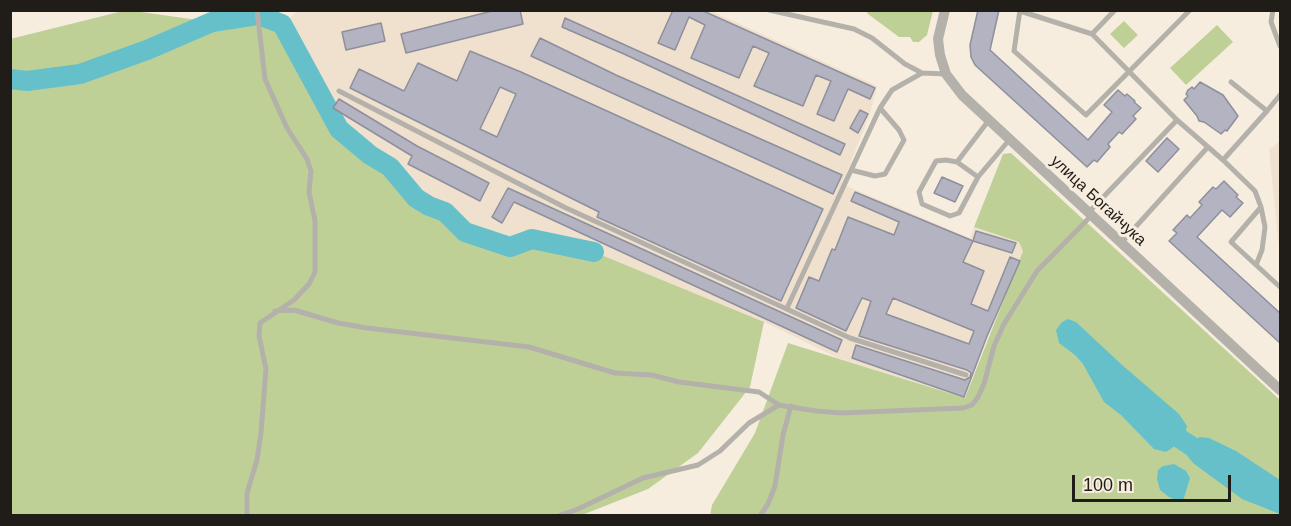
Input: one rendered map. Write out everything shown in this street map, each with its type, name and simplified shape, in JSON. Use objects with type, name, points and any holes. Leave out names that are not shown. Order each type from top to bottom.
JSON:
[{"type":"street","name":"улица Богайчука","points":[[945,10],[938,39],[940,55],[945,74],[962,95],[1281,390]]},
{"type":"lane","points":[[248,516],[247,493],[257,460],[266,369],[259,336],[260,323],[294,300],[309,284],[315,272],[315,221],[309,192],[311,171],[307,159],[287,128],[265,79],[257,10]]},
{"type":"lane","points":[[769,10],[854,29],[872,38],[905,64],[922,73],[945,74]]},
{"type":"lane","points":[[1092,34],[1115,10]]},
{"type":"lane","points":[[1190,10],[1129,71],[1086,116],[1014,51],[1020,11],[1092,34],[1129,71],[1177,120],[1207,148],[1224,160],[1255,191],[1265,227],[1262,250],[1256,265]]},
{"type":"lane","points":[[1273,10],[1271,22],[1281,46]]},
{"type":"lane","points":[[787,308],[880,108],[892,90],[922,73]]},
{"type":"lane","points":[[1231,82],[1267,111]]},
{"type":"lane","points":[[339,91],[564,207],[850,338],[966,375]]},
{"type":"lane","points":[[1224,160],[1281,95]]},
{"type":"lane","points":[[851,170],[875,176],[885,174],[904,140],[899,130],[880,108]]},
{"type":"lane","points":[[957,162],[989,120]]},
{"type":"lane","points":[[275,311],[294,310],[338,323],[367,328],[529,347],[615,373],[652,375],[679,382],[759,392],[779,405],[842,413],[963,408],[972,405],[984,384],[994,346],[1037,271],[1177,120]]},
{"type":"lane","points":[[978,177],[957,162],[936,161],[918,192],[922,204],[950,216],[959,213],[978,177],[1010,139]]},
{"type":"lane","points":[[1121,243],[1207,148]]},
{"type":"lane","points":[[1261,207],[1231,242],[1281,287]]},
{"type":"lane","points":[[558,516],[643,478],[698,465],[720,451],[749,423],[779,405]]},
{"type":"lane","points":[[760,516],[776,486],[783,435],[791,406]]},
{"type":"shaded area","points":[[299,10],[711,11],[877,86],[870,114],[842,184],[970,238],[974,227],[1020,242],[1023,251],[964,398],[838,358],[764,322],[532,239],[510,247],[465,232],[445,212],[416,198],[390,167],[370,155],[339,129],[282,24]]},
{"type":"shaded area","points":[[1280,141],[1280,259],[1269,150]]},
{"type":"green space","points":[[127,10],[212,22],[258,15],[282,24],[339,129],[370,155],[390,167],[416,198],[445,212],[465,232],[510,247],[532,239],[594,252],[764,322],[750,387],[698,453],[648,489],[582,515],[11,515],[10,39]]},
{"type":"green space","points":[[866,11],[933,11],[927,35],[919,42],[913,42],[910,37],[899,37]]},
{"type":"green space","points":[[1124,21],[1138,35],[1124,48],[1110,34]]},
{"type":"green space","points":[[1217,25],[1233,42],[1186,85],[1170,68]]},
{"type":"green space","points":[[1011,153],[1280,400],[1280,515],[710,516],[712,505],[755,433],[788,343],[965,398],[1023,251],[1019,242],[974,227],[1003,154]]},
{"type":"water","points":[[1068,319],[1076,322],[1179,414],[1187,426],[1178,444],[1166,452],[1154,449],[1121,415],[1104,402],[1083,364],[1059,343],[1056,330],[1062,322]]},
{"type":"water","points":[[1200,437],[1209,438],[1236,451],[1280,480],[1280,514],[1242,499],[1193,463],[1186,454],[1186,449]]},
{"type":"water","points":[[1174,464],[1186,471],[1190,478],[1184,498],[1180,502],[1160,490],[1157,479],[1158,470],[1163,466]]},
{"type":"building","points":[[496,10],[520,10],[523,24],[406,53],[401,34]]},
{"type":"building","points":[[673,10],[701,10],[875,88],[870,99],[848,89],[834,121],[817,114],[831,81],[816,75],[803,106],[754,86],[769,53],[753,46],[739,78],[691,58],[705,25],[689,17],[675,50],[658,43]]},
{"type":"building","points":[[978,10],[999,10],[990,50],[1088,140],[1112,112],[1104,105],[1118,90],[1125,96],[1127,94],[1141,108],[1133,116],[1136,119],[1122,134],[1119,132],[1108,144],[1110,147],[1097,162],[1094,160],[1087,167],[975,65],[971,57],[970,45]]},
{"type":"building","points":[[565,18],[845,144],[840,155],[562,27]]},
{"type":"building","points":[[381,23],[385,41],[346,50],[342,32]]},
{"type":"building","points":[[540,38],[616,75],[842,175],[833,194],[531,56]]},
{"type":"building","points":[[470,51],[823,209],[781,301],[597,217],[599,212],[350,88],[359,69],[404,91],[418,63],[457,81]],"holes":[[[500,87],[516,94],[497,137],[480,129]]]},
{"type":"building","points":[[1200,82],[1223,95],[1238,116],[1227,131],[1221,134],[1199,121],[1184,100],[1188,96],[1186,94],[1188,90],[1192,87],[1194,89]]},
{"type":"building","points":[[339,99],[417,146],[489,183],[480,201],[408,164],[412,156],[333,108]]},
{"type":"building","points":[[860,110],[868,114],[858,133],[850,128]]},
{"type":"building","points":[[1167,138],[1179,149],[1158,172],[1146,161]]},
{"type":"building","points":[[942,177],[963,186],[955,202],[934,193]]},
{"type":"building","points":[[1224,181],[1243,203],[1230,217],[1222,210],[1197,237],[1281,314],[1281,344],[1169,241],[1177,233],[1173,230],[1187,215],[1190,218],[1202,205],[1199,202],[1213,187],[1216,189]]},
{"type":"building","points":[[508,188],[842,340],[837,352],[514,202],[502,223],[492,217]]},
{"type":"building","points":[[855,192],[973,241],[963,262],[984,271],[971,304],[988,311],[1010,257],[1020,261],[987,336],[964,397],[852,358],[856,345],[965,380],[970,377],[971,373],[967,370],[859,336],[871,301],[862,298],[846,331],[796,308],[809,277],[819,281],[848,217],[894,235],[899,222],[851,201]],"holes":[[[893,298],[974,331],[969,344],[886,314]]]},
{"type":"building","points":[[976,231],[1016,243],[1012,253],[973,241]]},
{"type":"waterway","points":[[10,79],[27,81],[80,74],[147,50],[212,22],[258,15],[282,24],[339,129],[370,155],[390,167],[416,198],[445,212],[465,232],[510,247],[532,239],[594,252]]},
{"type":"waterway","points":[[1162,424],[1211,459]]}]
